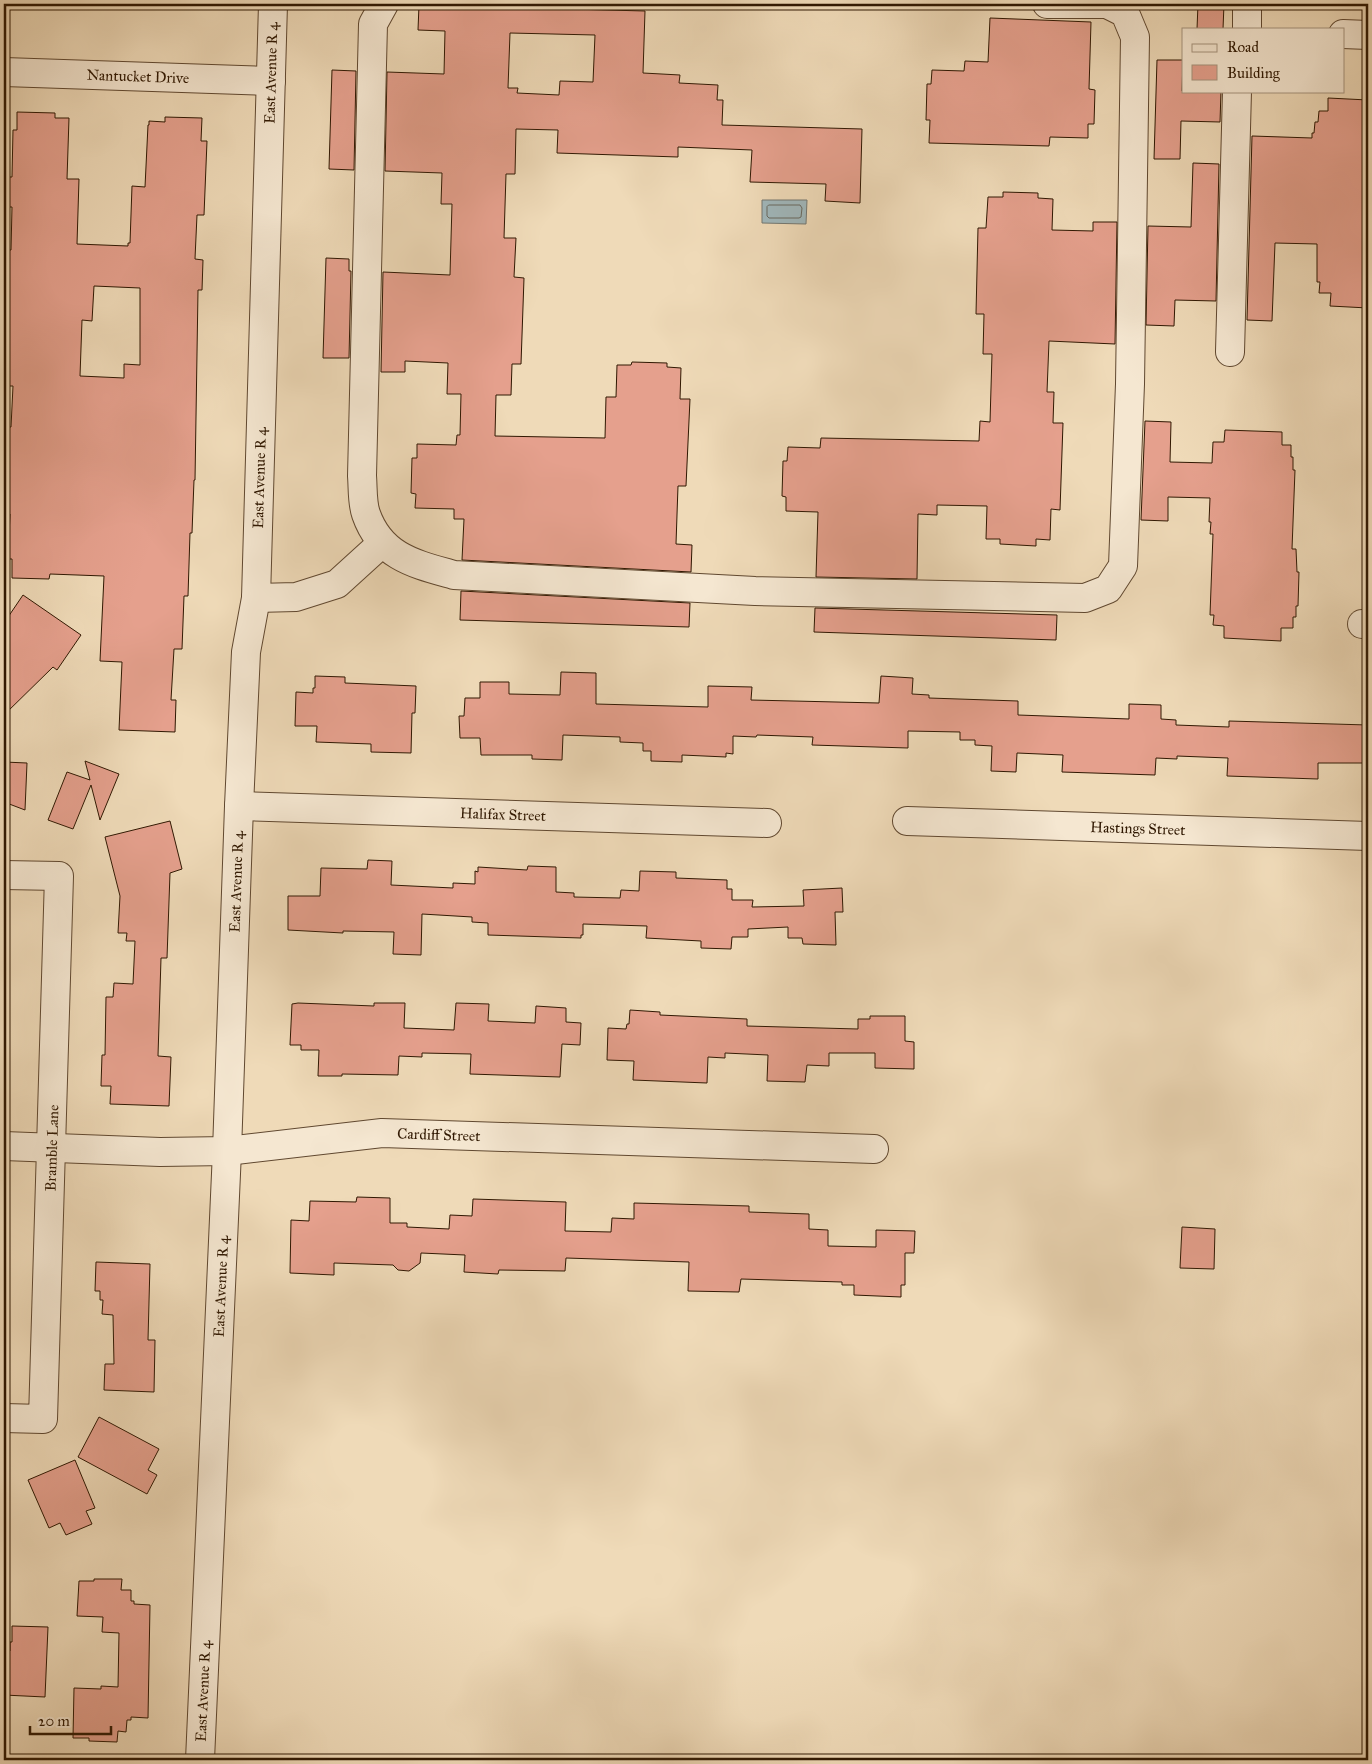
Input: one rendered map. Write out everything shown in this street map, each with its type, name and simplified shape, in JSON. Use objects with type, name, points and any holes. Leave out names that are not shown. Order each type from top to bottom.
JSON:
[{"type":"street","name":"East Avenue R 4","points":[[200,1760],[227,1151],[246,652],[256,598],[273,4]]},
{"type":"street","points":[[384,4],[373,24],[362,476],[366,514],[381,544],[409,562],[454,575],[755,591],[1085,598],[1108,589],[1123,566],[1130,384],[1135,37],[1125,14],[1107,4],[1047,4]]},
{"type":"street","points":[[1247,4],[1247,28]]},
{"type":"street","points":[[1344,34],[1368,35]]},
{"type":"street","name":"Nantucket Drive","points":[[4,72],[271,81]]},
{"type":"street","points":[[1230,352],[1237,92]]},
{"type":"street","points":[[256,598],[296,597],[337,584],[381,544]]},
{"type":"street","name":"Halifax Street","points":[[239,806],[767,822]]},
{"type":"street","name":"Hastings Street","points":[[907,821],[1368,836]]},
{"type":"street","name":"Bramble Lane","points":[[4,874],[59,876],[43,1419],[4,1418]]},
{"type":"street","name":"Cardiff Street","points":[[4,1146],[160,1152],[227,1151],[382,1133],[874,1149]]},
{"type":"water","points":[[762,200],[807,200],[806,224],[762,223]]},
{"type":"building","points":[[1198,4],[1224,4],[1223,28],[1197,28]]},
{"type":"building","points":[[419,5],[645,11],[643,73],[680,75],[679,83],[718,85],[717,100],[723,100],[722,125],[862,129],[860,203],[825,201],[826,184],[750,182],[752,150],[678,147],[678,157],[557,153],[558,130],[516,129],[515,174],[506,174],[504,238],[516,238],[514,277],[524,278],[521,364],[512,364],[511,395],[496,395],[495,436],[605,438],[606,397],[616,397],[617,365],[631,365],[632,362],[667,363],[667,367],[681,368],[680,399],[690,399],[686,486],[678,486],[676,544],[692,545],[691,572],[462,560],[464,519],[454,519],[454,509],[415,508],[416,494],[411,493],[412,458],[417,458],[417,444],[456,445],[457,435],[460,435],[461,394],[447,394],[448,363],[405,361],[405,372],[381,372],[383,272],[450,275],[452,204],[441,204],[442,173],[385,171],[387,72],[444,74],[445,31],[418,30]],"holes":[[[510,33],[595,35],[593,82],[560,81],[559,95],[517,93],[518,88],[508,88]]]},
{"type":"building","points":[[990,18],[1091,22],[1089,89],[1095,90],[1094,124],[1088,124],[1088,138],[1050,137],[1049,146],[929,143],[930,120],[926,120],[927,84],[931,84],[932,70],[964,71],[965,61],[988,62]]},
{"type":"building","points":[[1157,60],[1182,60],[1182,92],[1221,92],[1220,122],[1181,121],[1180,159],[1154,159]]},
{"type":"building","points":[[332,70],[356,71],[354,170],[329,169]]},
{"type":"building","points":[[1328,98],[1368,100],[1368,308],[1330,306],[1331,293],[1319,293],[1320,282],[1317,282],[1317,244],[1275,243],[1272,321],[1247,320],[1252,136],[1312,138],[1315,122],[1318,122],[1319,111],[1328,111]]},
{"type":"building","points":[[17,112],[55,113],[55,118],[69,118],[67,179],[79,179],[77,244],[128,246],[128,243],[130,243],[132,186],[145,187],[149,121],[165,122],[165,117],[202,118],[201,141],[207,141],[204,215],[197,215],[195,259],[203,260],[202,290],[198,290],[195,480],[192,533],[190,533],[188,596],[184,596],[182,649],[174,649],[171,700],[176,700],[175,732],[119,730],[122,662],[100,661],[104,576],[50,574],[49,579],[12,578],[12,559],[8,559],[10,514],[4,514],[4,427],[11,427],[13,386],[4,386],[4,342],[7,250],[11,250],[12,207],[8,207],[8,177],[12,177],[13,130],[17,130]],"holes":[[[94,286],[140,288],[140,365],[124,364],[124,378],[80,376],[82,320],[92,321]]]},
{"type":"building","points":[[1193,163],[1219,164],[1216,301],[1175,300],[1174,326],[1146,325],[1148,226],[1191,227]]},
{"type":"building","points":[[1003,192],[1038,193],[1038,198],[1053,199],[1052,230],[1093,231],[1093,222],[1117,222],[1115,344],[1049,341],[1047,392],[1054,392],[1053,423],[1063,423],[1060,510],[1051,509],[1050,540],[1036,539],[1036,546],[1000,544],[1000,539],[986,539],[987,506],[937,505],[937,515],[918,514],[917,579],[816,577],[818,512],[786,511],[786,497],[782,496],[783,461],[787,461],[788,447],[820,448],[821,438],[979,441],[980,421],[990,422],[992,354],[983,354],[984,314],[976,314],[978,228],[986,228],[988,197],[1003,197]]},
{"type":"building","points":[[326,258],[349,259],[349,271],[351,271],[349,358],[323,358]]},
{"type":"building","points":[[1145,421],[1171,422],[1170,462],[1212,463],[1213,442],[1224,442],[1225,430],[1282,432],[1282,445],[1291,445],[1293,470],[1295,470],[1292,549],[1296,549],[1297,572],[1299,572],[1298,606],[1296,606],[1296,617],[1293,617],[1293,628],[1281,628],[1281,641],[1224,638],[1224,626],[1213,625],[1214,615],[1210,615],[1213,534],[1210,534],[1211,522],[1209,522],[1210,498],[1168,497],[1168,521],[1141,520]]},
{"type":"building","points":[[461,591],[690,603],[689,627],[460,620]]},
{"type":"building","points":[[23,595],[81,635],[57,670],[53,667],[4,715],[4,623]]},
{"type":"building","points":[[815,608],[1057,615],[1056,640],[814,632]]},
{"type":"building","points":[[561,672],[596,673],[596,704],[708,707],[708,686],[752,687],[751,700],[879,703],[881,676],[913,678],[912,694],[929,695],[929,698],[1018,701],[1018,715],[1129,719],[1129,704],[1161,705],[1161,719],[1176,720],[1176,725],[1229,727],[1229,721],[1368,725],[1368,763],[1318,763],[1318,779],[1227,776],[1228,758],[1177,756],[1177,759],[1156,758],[1155,775],[1062,772],[1063,755],[1017,753],[1016,772],[991,771],[992,746],[975,745],[975,740],[960,740],[960,732],[908,731],[908,748],[812,745],[813,737],[733,736],[733,754],[726,753],[726,757],[682,755],[682,762],[651,761],[651,751],[643,751],[643,743],[620,742],[620,737],[563,735],[562,760],[532,759],[532,755],[481,755],[480,738],[460,738],[459,716],[464,716],[465,698],[480,698],[480,682],[509,682],[509,694],[560,695]]},
{"type":"building","points":[[315,676],[345,677],[345,683],[416,686],[415,713],[412,713],[411,753],[371,752],[371,744],[316,742],[317,726],[295,726],[296,692],[313,693]]},
{"type":"building","points":[[85,761],[119,774],[100,820],[91,785],[73,829],[48,820],[67,772],[90,780]]},
{"type":"building","points":[[4,762],[27,763],[25,810],[4,802]]},
{"type":"building","points":[[170,821],[182,869],[170,873],[167,958],[161,958],[158,1056],[171,1057],[169,1106],[110,1104],[111,1086],[101,1086],[102,1055],[105,1055],[106,997],[113,997],[114,983],[133,984],[135,941],[126,941],[127,933],[118,933],[120,896],[105,837]]},
{"type":"building","points":[[368,860],[392,861],[391,885],[453,888],[453,883],[475,884],[475,871],[478,872],[478,867],[527,870],[528,866],[556,867],[556,892],[574,893],[574,897],[620,898],[621,890],[639,891],[640,871],[676,872],[676,878],[727,880],[727,889],[732,889],[732,900],[753,900],[752,907],[804,906],[803,890],[842,888],[843,912],[835,912],[836,945],[803,944],[802,938],[788,938],[788,927],[748,929],[748,937],[732,937],[731,949],[701,948],[701,941],[646,938],[647,926],[583,924],[583,935],[581,935],[581,938],[488,935],[488,923],[472,922],[472,917],[422,914],[421,955],[393,954],[394,932],[343,931],[343,933],[288,930],[288,896],[320,896],[321,868],[367,869]]},
{"type":"building","points":[[374,1003],[405,1003],[404,1028],[454,1030],[456,1003],[489,1004],[488,1021],[535,1023],[536,1006],[566,1008],[566,1022],[581,1023],[580,1045],[562,1044],[560,1077],[470,1074],[471,1054],[422,1053],[422,1057],[399,1056],[398,1075],[342,1074],[342,1076],[318,1076],[319,1050],[301,1050],[301,1045],[290,1045],[292,1004],[374,1006]]},
{"type":"building","points":[[630,1010],[660,1012],[660,1015],[747,1019],[747,1026],[858,1029],[858,1019],[870,1019],[870,1016],[905,1016],[905,1041],[914,1042],[914,1069],[875,1068],[875,1053],[829,1053],[829,1066],[807,1065],[805,1082],[767,1081],[768,1055],[725,1053],[725,1058],[708,1057],[707,1083],[633,1080],[634,1061],[607,1060],[608,1028],[626,1029],[627,1024],[629,1024]]},
{"type":"building","points":[[357,1197],[390,1198],[390,1223],[407,1223],[407,1227],[449,1229],[450,1215],[472,1216],[473,1199],[566,1202],[565,1231],[611,1232],[612,1218],[634,1219],[634,1203],[749,1206],[749,1212],[809,1214],[809,1229],[828,1230],[828,1246],[876,1247],[876,1230],[915,1231],[914,1253],[905,1253],[905,1285],[901,1285],[901,1297],[854,1295],[854,1285],[842,1285],[842,1282],[741,1279],[739,1292],[688,1291],[689,1262],[566,1258],[565,1271],[499,1270],[498,1274],[464,1272],[465,1255],[421,1253],[420,1263],[409,1271],[398,1270],[393,1265],[334,1263],[334,1275],[290,1273],[291,1220],[309,1221],[310,1201],[356,1202]]},
{"type":"building","points":[[1182,1227],[1215,1229],[1214,1269],[1180,1268]]},
{"type":"building","points":[[96,1262],[150,1264],[148,1340],[155,1340],[154,1392],[104,1390],[105,1364],[114,1364],[113,1315],[102,1314],[103,1300],[100,1300],[100,1291],[95,1291]]},
{"type":"building","points":[[99,1417],[159,1449],[148,1470],[157,1475],[147,1494],[78,1457]]},
{"type":"building","points":[[75,1460],[95,1508],[86,1511],[92,1524],[66,1535],[60,1523],[49,1528],[28,1480]]},
{"type":"building","points":[[94,1579],[122,1579],[121,1590],[131,1590],[131,1601],[134,1601],[134,1604],[150,1605],[148,1718],[131,1717],[131,1720],[127,1720],[126,1732],[118,1731],[117,1742],[89,1741],[89,1738],[73,1738],[74,1688],[101,1689],[101,1686],[118,1687],[119,1633],[102,1632],[103,1617],[77,1616],[79,1581],[94,1581]]},
{"type":"building","points":[[12,1626],[48,1627],[45,1697],[4,1695],[4,1667],[7,1667],[7,1651],[10,1651],[10,1642],[12,1642]]}]
